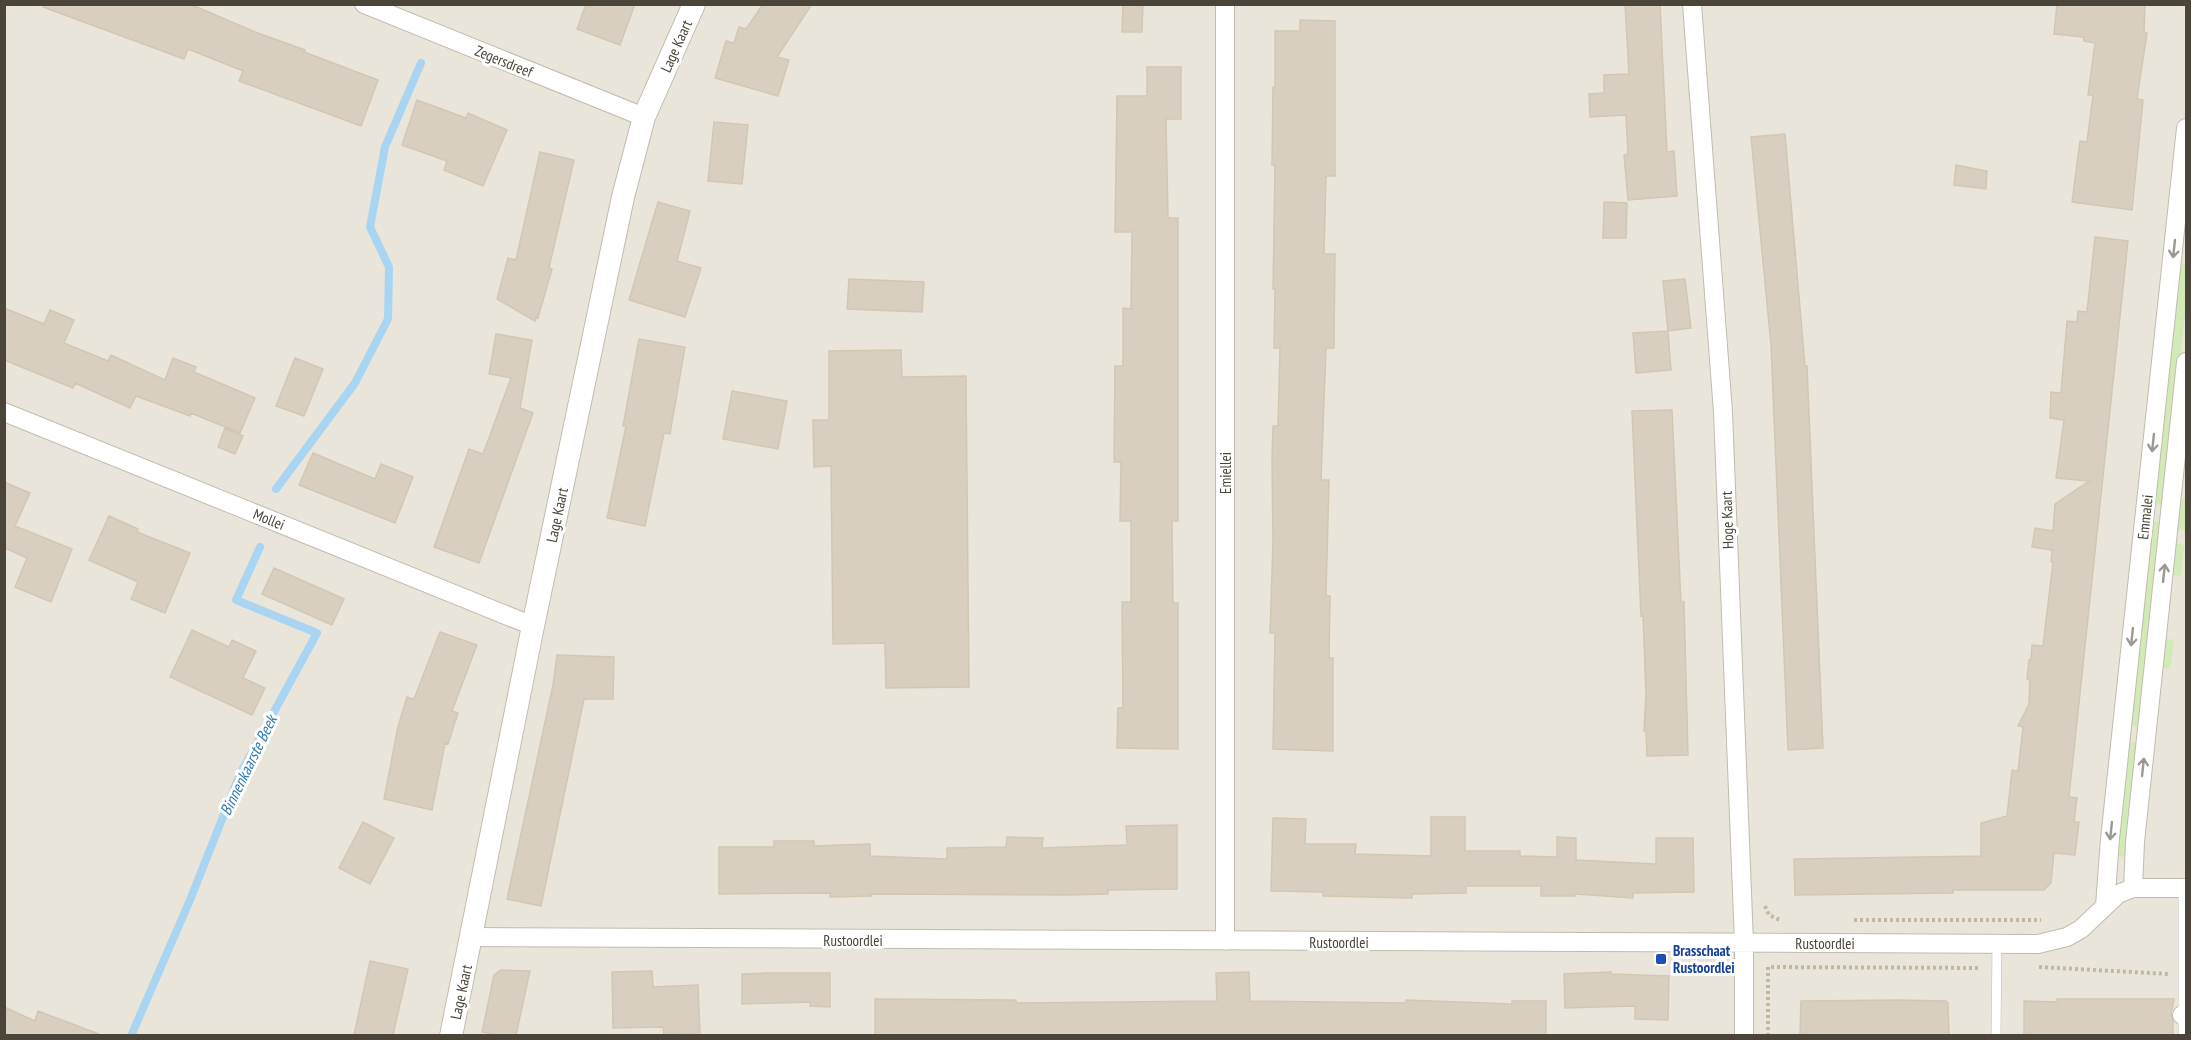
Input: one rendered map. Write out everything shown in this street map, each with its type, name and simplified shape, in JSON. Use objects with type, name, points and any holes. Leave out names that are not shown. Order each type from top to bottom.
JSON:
[{"type":"street","name":"Zegersdreef","points":[[364,4],[644,117]]},
{"type":"street","name":"Lage Kaart","points":[[452,1035],[533,626],[623,197],[644,117],[694,4]]},
{"type":"street","name":"Emiellei","points":[[1225,4],[1225,942]]},
{"type":"street","name":"Hoge Kaart","points":[[1692,4],[1723,412],[1744,943],[1744,1035]]},
{"type":"street","name":"Emmalei","points":[[2106,906],[2110,839],[2187,128]]},
{"type":"street","name":"Emmalei","points":[[2133,888],[2135,842],[2187,362]]},
{"type":"street","name":"Mollei","points":[[4,412],[533,626]]},
{"type":"street","name":"Rustoordlei","points":[[472,938],[2038,944],[2067,937],[2081,928],[2118,894],[2133,888]]},
{"type":"street","points":[[2133,888],[2185,888]]},
{"type":"lane","points":[[2183,1035],[2182,975],[2185,888]]},
{"type":"lane","points":[[1996,943],[1996,1035]]},
{"type":"path","points":[[1765,905],[1766,911],[1773,918],[1789,920]]},
{"type":"path","points":[[1846,920],[2043,920]]},
{"type":"path","points":[[2037,967],[2057,966],[2182,975]]},
{"type":"path","points":[[1768,1035],[1768,967],[1996,968]]},
{"type":"shaded area","points":[[5,5],[2186,5],[2186,1035],[5,1035]]},
{"type":"green space","points":[[2186,263],[2186,305],[2165,500],[2163,505],[2158,505],[2154,501],[2178,267]]},
{"type":"green space","points":[[2177,498],[2186,499],[2186,531],[2174,530]]},
{"type":"green space","points":[[2156,521],[2162,523],[2139,726],[2135,727],[2131,724],[2152,523]]},
{"type":"green space","points":[[2172,543],[2184,545],[2181,576],[2169,574]]},
{"type":"green space","points":[[2162,638],[2174,640],[2170,669],[2159,667]]},
{"type":"green space","points":[[2134,742],[2138,745],[2127,855],[2124,857],[2119,856],[2116,852],[2129,743]]},
{"type":"building","points":[[44,4],[190,4],[378,80],[361,126],[239,81],[243,71],[188,49],[184,59],[43,7]]},
{"type":"building","points":[[586,4],[635,4],[620,45],[577,29]]},
{"type":"building","points":[[763,4],[812,4],[777,57],[789,60],[778,96],[715,78],[726,41],[734,43],[739,27],[746,29]]},
{"type":"building","points":[[1123,4],[1143,4],[1142,32],[1122,32]]},
{"type":"building","points":[[1625,4],[1660,4],[1667,152],[1674,151],[1677,196],[1628,200],[1624,155],[1628,154],[1626,115],[1590,117],[1589,94],[1604,93],[1604,75],[1629,74]]},
{"type":"building","points":[[2057,4],[2145,4],[2144,32],[2147,33],[2137,99],[2143,100],[2132,210],[2072,202],[2080,141],[2087,142],[2093,95],[2088,95],[2095,43],[2084,41],[2084,37],[2054,34]]},
{"type":"building","points":[[1300,20],[1335,21],[1335,176],[1326,176],[1324,254],[1335,254],[1334,348],[1326,348],[1321,480],[1329,480],[1326,596],[1330,596],[1329,658],[1333,658],[1333,751],[1273,749],[1275,633],[1270,633],[1273,542],[1272,459],[1273,426],[1278,426],[1280,348],[1274,348],[1275,289],[1273,289],[1275,165],[1272,165],[1275,31],[1300,31]]},
{"type":"building","points":[[1147,67],[1181,67],[1181,119],[1166,119],[1168,218],[1178,218],[1178,521],[1172,521],[1173,603],[1178,603],[1178,749],[1117,748],[1118,708],[1123,708],[1122,602],[1131,602],[1131,521],[1120,521],[1121,462],[1114,462],[1115,366],[1123,366],[1123,308],[1131,309],[1132,232],[1115,232],[1117,96],[1147,96]]},
{"type":"building","points":[[417,100],[466,118],[468,113],[507,130],[483,186],[444,170],[447,161],[402,145]]},
{"type":"building","points":[[714,122],[748,125],[742,184],[708,181]]},
{"type":"building","points":[[1785,134],[1805,366],[1807,366],[1823,748],[1788,750],[1771,345],[1751,137]]},
{"type":"building","points":[[540,152],[574,160],[549,268],[552,269],[538,318],[536,317],[535,321],[497,299],[508,258],[516,260]]},
{"type":"building","points":[[1956,165],[1987,171],[1986,189],[1954,185]]},
{"type":"building","points":[[658,202],[690,211],[677,261],[701,268],[685,317],[629,300]]},
{"type":"building","points":[[1604,202],[1627,203],[1626,238],[1603,238]]},
{"type":"building","points":[[2095,237],[2128,241],[2069,797],[2077,798],[2074,822],[2079,822],[2075,855],[2054,853],[2051,883],[2044,890],[1953,890],[1953,893],[1795,895],[1794,859],[1981,856],[1981,823],[2007,816],[2012,770],[2018,771],[2023,727],[2018,726],[2029,704],[2030,680],[2027,679],[2029,660],[2031,660],[2032,645],[2043,646],[2053,562],[2051,562],[2052,550],[2032,547],[2035,528],[2053,531],[2055,504],[2089,481],[2056,478],[2064,420],[2050,418],[2051,392],[2061,393],[2067,321],[2077,322],[2078,311],[2087,312]]},
{"type":"building","points":[[849,279],[924,282],[922,312],[847,309]]},
{"type":"building","points":[[1685,279],[1691,328],[1668,331],[1663,281]]},
{"type":"building","points":[[4,308],[44,324],[50,310],[74,320],[64,343],[108,361],[111,355],[165,380],[173,358],[196,367],[194,372],[255,398],[240,433],[191,413],[190,416],[136,396],[130,408],[75,383],[73,388],[4,360]]},
{"type":"building","points":[[1668,331],[1671,370],[1636,373],[1633,333]]},
{"type":"building","points":[[496,334],[532,340],[520,408],[533,413],[479,563],[434,547],[469,449],[483,454],[511,378],[489,374]]},
{"type":"building","points":[[639,339],[685,347],[670,434],[664,433],[645,526],[607,518],[626,426],[623,426]]},
{"type":"building","points":[[901,350],[902,377],[966,376],[969,687],[886,688],[885,643],[833,644],[831,466],[814,467],[813,420],[829,420],[829,351]]},
{"type":"building","points":[[295,358],[323,369],[304,416],[276,406]]},
{"type":"building","points":[[732,391],[787,401],[778,449],[723,439]]},
{"type":"building","points":[[1672,410],[1681,602],[1684,602],[1688,755],[1647,756],[1646,731],[1644,731],[1646,694],[1643,615],[1641,616],[1632,411]]},
{"type":"building","points":[[225,428],[243,436],[235,454],[218,447]]},
{"type":"building","points":[[313,453],[375,479],[381,464],[413,477],[395,523],[299,485]]},
{"type":"building","points":[[4,482],[30,493],[15,526],[72,549],[51,602],[15,587],[27,558],[5,548],[4,550]]},
{"type":"building","points":[[109,516],[138,529],[137,532],[190,553],[165,613],[131,599],[138,582],[89,560]]},
{"type":"building","points":[[274,568],[344,599],[332,625],[262,594]]},
{"type":"building","points":[[192,630],[229,647],[232,640],[256,651],[243,678],[265,688],[252,715],[170,677]]},
{"type":"building","points":[[440,632],[477,645],[452,711],[458,713],[448,744],[445,743],[432,810],[384,799],[398,727],[407,697],[414,699]]},
{"type":"building","points":[[557,655],[614,657],[613,699],[584,699],[541,906],[507,899],[553,685]]},
{"type":"building","points":[[1431,817],[1465,817],[1465,851],[1520,851],[1520,856],[1557,857],[1557,837],[1576,838],[1576,860],[1656,864],[1656,838],[1693,838],[1694,892],[1633,893],[1633,898],[1575,894],[1575,896],[1541,896],[1541,886],[1466,886],[1466,893],[1412,894],[1412,898],[1323,896],[1323,892],[1271,891],[1273,818],[1306,819],[1305,844],[1356,844],[1355,854],[1431,856]]},
{"type":"building","points":[[363,822],[394,838],[370,884],[339,868]]},
{"type":"building","points":[[1177,825],[1177,889],[1108,890],[1108,894],[1066,895],[870,894],[871,896],[830,897],[830,893],[719,894],[719,847],[774,847],[774,841],[814,841],[814,846],[870,844],[870,856],[947,859],[947,848],[1006,847],[1007,837],[1043,838],[1042,848],[1127,845],[1126,826]]},
{"type":"building","points":[[370,961],[408,969],[393,1035],[354,1035]]},
{"type":"building","points":[[501,970],[530,971],[516,1035],[482,1032],[494,975]]},
{"type":"building","points":[[652,971],[653,987],[698,985],[700,1034],[664,1035],[663,1027],[613,1028],[612,972]]},
{"type":"building","points":[[1249,972],[1250,1001],[1406,1003],[1406,1000],[1512,1004],[1512,1001],[1546,1001],[1546,1035],[875,1035],[875,999],[1016,1000],[1016,1003],[1217,1001],[1216,973]]},
{"type":"building","points":[[1611,972],[1611,974],[1669,976],[1668,1020],[1635,1019],[1635,1006],[1565,1008],[1564,974]]},
{"type":"building","points":[[830,973],[830,1007],[810,1006],[810,1002],[742,1004],[742,974]]},
{"type":"building","points":[[2057,999],[2174,999],[2171,1014],[2173,1035],[2024,1035],[2024,1001],[2058,1002]]},
{"type":"building","points":[[1801,1001],[1946,1001],[1948,1003],[1949,1035],[1800,1035]]},
{"type":"building","points":[[4,1007],[35,1021],[38,1011],[99,1035],[4,1035]]},
{"type":"waterway","name":"Binnenkaarste Beek","points":[[276,489],[355,383],[388,319],[389,267],[370,227],[385,147],[421,63]]},
{"type":"waterway","name":"Binnenkaarste Beek","points":[[131,1036],[190,900],[240,774],[317,633],[236,600],[260,547]]},
{"type":"place","name":"Brasschaat Rustoordlei","points":[[1661,959]]}]
